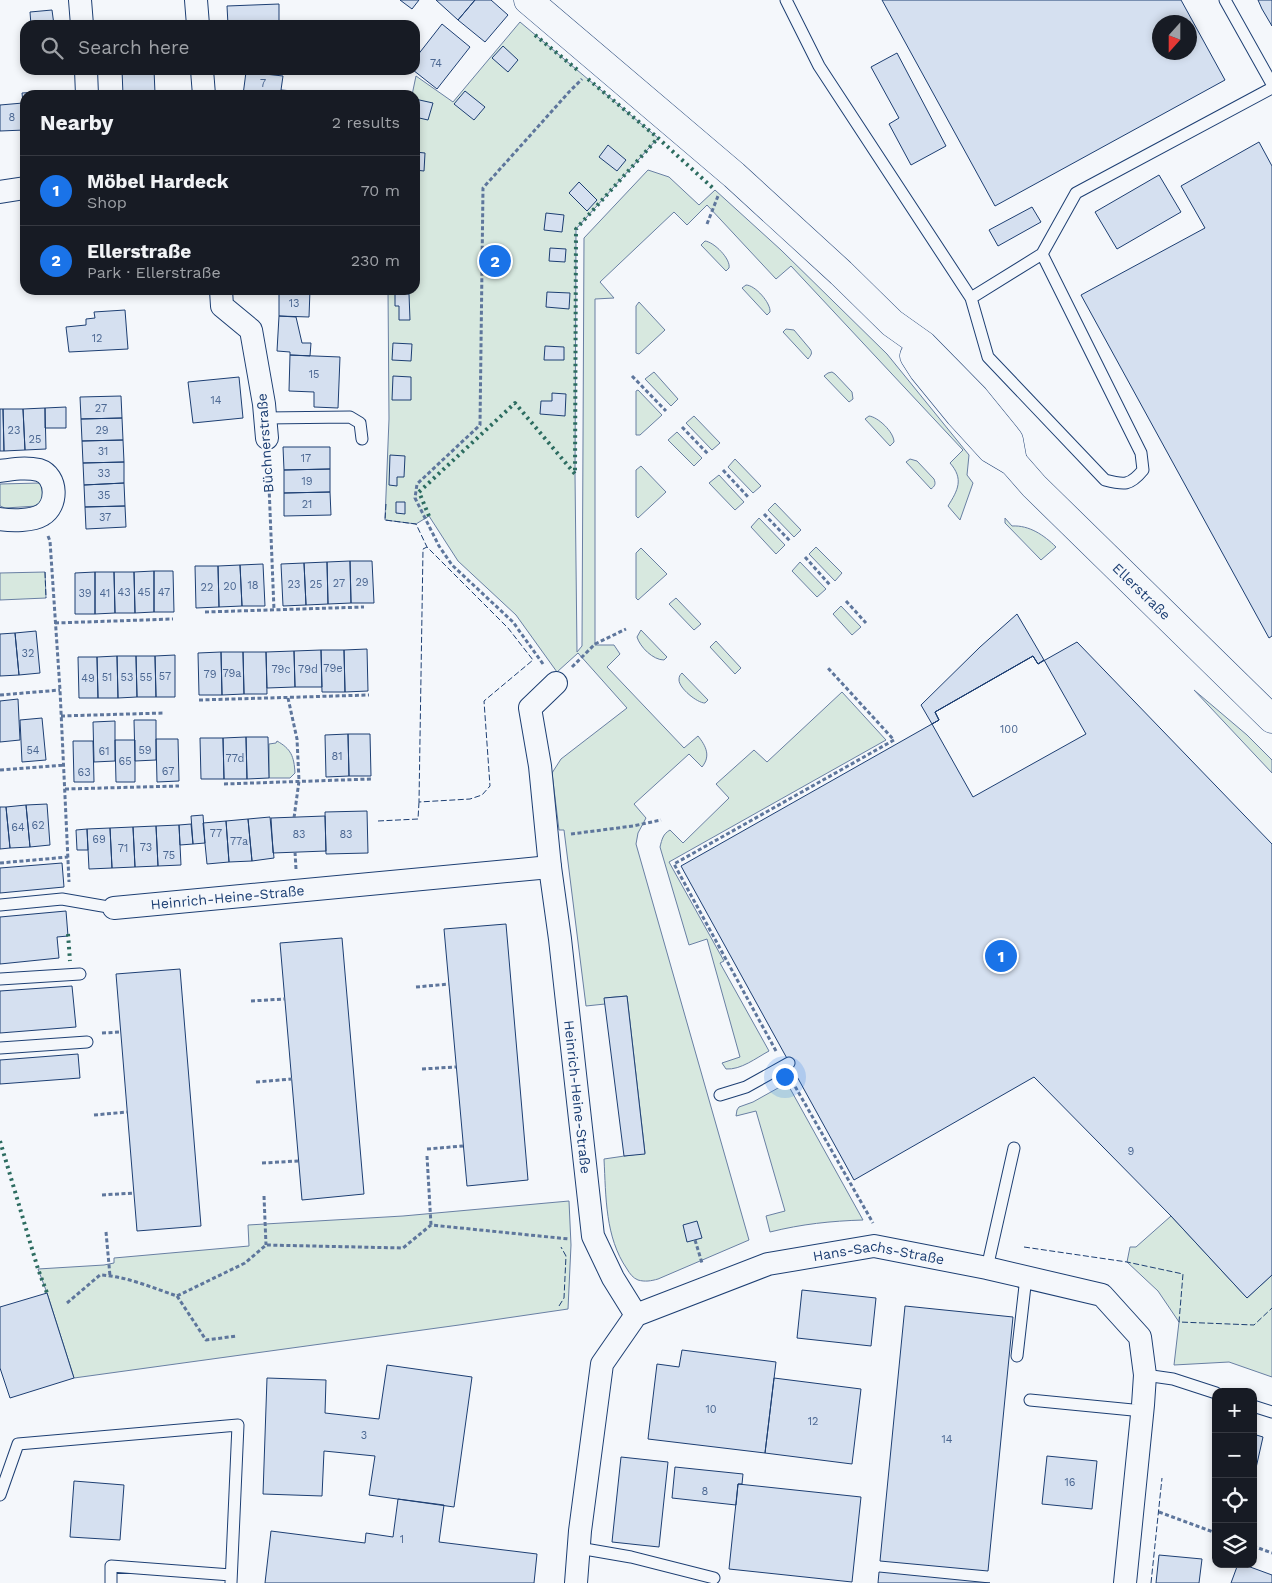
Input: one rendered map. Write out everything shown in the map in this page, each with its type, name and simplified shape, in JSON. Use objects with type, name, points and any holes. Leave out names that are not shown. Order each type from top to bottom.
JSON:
[{"type":"main road","name":"Ellerstraße","points":[[528,0],[734,175],[841,273],[892,323],[923,370],[991,449],[1013,462],[1034,486],[1272,719]]},
{"type":"street","points":[[80,0],[82,20]]},
{"type":"street","points":[[196,0],[198,20]]},
{"type":"street","points":[[86,75],[87,90]]},
{"type":"street","points":[[202,75],[204,90]]},
{"type":"street","points":[[0,192],[20,189]]},
{"type":"street","name":"Büchnerstraße","points":[[221,295],[222,306],[251,330],[266,428]]},
{"type":"street","points":[[0,470],[24,468],[40,471],[51,480],[54,489],[53,502],[42,516],[30,519],[0,519]]},
{"type":"street","name":"Heinrich-Heine-Straße","points":[[556,683],[530,708],[540,766],[593,1236],[613,1278],[636,1315]]},
{"type":"street","name":"Heinrich-Heine-Straße","points":[[114,908],[550,867]]},
{"type":"street","name":"Hans-Sachs-Straße","points":[[636,1315],[768,1264],[874,1246],[987,1268],[1102,1296],[1140,1337],[1145,1375],[1125,1583]]},
{"type":"street","points":[[576,1583],[602,1364],[636,1315]]},
{"type":"lane","points":[[786,0],[820,66],[971,298],[988,357],[1105,480],[1121,484],[1135,480],[1143,470],[1141,453],[1042,254]]},
{"type":"lane","points":[[971,298],[1042,254],[1076,193],[1272,86],[1225,0]]},
{"type":"lane","points":[[266,428],[350,417],[360,423],[362,439]]},
{"type":"lane","points":[[0,905],[62,899],[114,908]]},
{"type":"lane","points":[[0,979],[80,974]]},
{"type":"lane","points":[[0,1048],[87,1042]]},
{"type":"lane","points":[[720,1095],[746,1087],[786,1064]]},
{"type":"lane","points":[[987,1268],[1014,1148]]},
{"type":"lane","points":[[1017,1356],[1026,1277]]},
{"type":"lane","points":[[1145,1375],[1173,1379],[1212,1392]]},
{"type":"lane","points":[[1030,1400],[1142,1411]]},
{"type":"lane","points":[[1257,1407],[1272,1412]]},
{"type":"lane","points":[[0,1495],[18,1444],[238,1425],[231,1579],[111,1566],[110,1583]]},
{"type":"lane","points":[[579,1548],[631,1557],[714,1578]]},
{"type":"path","points":[[585,77],[569,92],[483,188],[480,425],[417,484],[414,498],[439,546],[452,565],[512,622],[556,683],[595,644],[626,629]]},
{"type":"path","points":[[707,224],[719,194]]},
{"type":"path","points":[[632,376],[666,411]]},
{"type":"path","points":[[682,427],[708,454]]},
{"type":"path","name":"Büchnerstraße","points":[[266,428],[274,610]]},
{"type":"path","points":[[723,470],[749,498]]},
{"type":"path","points":[[764,514],[790,541]]},
{"type":"path","points":[[50,541],[70,886]]},
{"type":"path","points":[[805,557],[830,585]]},
{"type":"path","points":[[846,601],[866,623]]},
{"type":"path","points":[[205,612],[364,606]]},
{"type":"path","points":[[55,623],[174,619]]},
{"type":"path","points":[[828,668],[894,740],[674,864],[874,1225]]},
{"type":"path","points":[[0,695],[60,690]]},
{"type":"path","points":[[200,700],[369,696]]},
{"type":"path","points":[[288,698],[297,739],[299,781],[294,818]]},
{"type":"path","points":[[61,716],[163,713]]},
{"type":"path","points":[[0,770],[64,765]]},
{"type":"path","points":[[224,784],[371,779]]},
{"type":"path","points":[[65,789],[179,786]]},
{"type":"path","points":[[562,835],[633,826],[661,820]]},
{"type":"path","points":[[295,852],[296,871]]},
{"type":"path","points":[[0,863],[68,857]]},
{"type":"path","points":[[416,987],[449,984]]},
{"type":"path","points":[[250,1002],[285,998]]},
{"type":"path","points":[[422,1069],[456,1067]]},
{"type":"path","points":[[256,1082],[292,1079]]},
{"type":"path","points":[[94,1115],[127,1112]]},
{"type":"path","points":[[427,1149],[463,1146]]},
{"type":"path","points":[[428,1156],[432,1225]]},
{"type":"path","points":[[262,1163],[298,1161]]},
{"type":"path","points":[[102,1195],[134,1193]]},
{"type":"path","points":[[264,1196],[266,1245]]},
{"type":"path","points":[[177,1296],[245,1262],[266,1245],[403,1248],[432,1225],[574,1239]]},
{"type":"path","points":[[106,1232],[110,1276]]},
{"type":"path","points":[[695,1240],[702,1263]]},
{"type":"path","points":[[67,1303],[100,1276],[110,1276],[140,1283],[177,1296],[206,1340],[237,1336]]},
{"type":"path","points":[[1158,1512],[1212,1532]]},
{"type":"path","points":[[1257,1547],[1272,1553]]},
{"type":"shaded area","points":[[520,22],[658,138],[576,229],[575,474],[577,652],[582,646],[584,238],[648,170],[669,177],[699,205],[715,190],[781,250],[887,354],[969,455],[967,475],[973,483],[960,520],[948,506],[957,490],[958,484],[957,474],[950,463],[963,450],[791,266],[776,279],[707,205],[687,225],[674,212],[600,282],[614,298],[595,299],[595,645],[614,645],[620,654],[607,667],[684,748],[698,736],[706,751],[705,763],[702,767],[689,754],[634,804],[646,818],[638,833],[636,844],[749,1240],[658,1279],[648,1281],[638,1280],[633,1277],[620,1257],[614,1244],[606,1202],[604,1159],[645,1153],[627,996],[605,998],[605,1004],[586,1006],[564,830],[559,830],[552,773],[561,759],[627,708],[578,653],[557,672],[516,615],[458,561],[429,516],[416,524],[385,520],[389,419],[388,295],[420,295],[420,90],[413,90],[416,76],[453,102]]},
{"type":"shaded area","points":[[705,241],[713,244],[725,256],[729,264],[729,268],[726,271],[701,245]]},
{"type":"shaded area","points":[[746,285],[758,291],[768,304],[770,312],[767,315],[742,288]]},
{"type":"shaded area","points":[[639,302],[665,330],[639,354],[636,353],[636,306]]},
{"type":"shaded area","points":[[786,329],[794,330],[810,349],[811,355],[808,359],[783,332]]},
{"type":"shaded area","points":[[654,372],[678,399],[671,406],[645,379]]},
{"type":"shaded area","points":[[832,372],[852,392],[853,399],[849,402],[824,376]]},
{"type":"shaded area","points":[[638,390],[662,415],[640,435],[636,435],[636,391]]},
{"type":"shaded area","points":[[694,416],[720,443],[712,450],[686,423]]},
{"type":"shaded area","points":[[869,416],[877,419],[891,434],[894,442],[890,446],[865,419]]},
{"type":"shaded area","points":[[677,432],[702,458],[694,466],[668,440]]},
{"type":"shaded area","points":[[735,459],[761,486],[753,493],[728,467]]},
{"type":"shaded area","points":[[910,459],[917,461],[934,479],[935,485],[931,489],[906,462]]},
{"type":"shaded area","points":[[641,466],[666,492],[638,518],[636,516],[636,470]]},
{"type":"shaded area","points":[[719,475],[744,502],[735,510],[709,483]]},
{"type":"shaded area","points":[[40,483],[46,496],[37,506],[5,508],[0,506],[0,484]]},
{"type":"shaded area","points":[[775,503],[801,530],[794,537],[768,510]]},
{"type":"shaded area","points":[[759,518],[785,545],[776,554],[751,527]]},
{"type":"shaded area","points":[[1005,518],[1012,526],[1024,527],[1036,532],[1056,547],[1041,560],[1005,523]]},
{"type":"shaded area","points":[[816,547],[842,573],[835,581],[809,554]]},
{"type":"shaded area","points":[[641,548],[667,574],[638,600],[636,598],[636,553]]},
{"type":"shaded area","points":[[800,562],[826,589],[817,597],[792,571]]},
{"type":"shaded area","points":[[45,572],[46,598],[0,600],[0,573]]},
{"type":"shaded area","points":[[676,598],[701,624],[694,630],[669,604]]},
{"type":"shaded area","points":[[841,606],[861,627],[852,635],[833,614]]},
{"type":"shaded area","points":[[641,630],[667,657],[664,660],[651,655],[641,645],[637,637]]},
{"type":"shaded area","points":[[716,641],[741,668],[735,674],[710,647]]},
{"type":"shaded area","points":[[682,673],[708,700],[705,703],[693,698],[685,691],[679,680]]},
{"type":"shaded area","points":[[1194,690],[1247,735],[1272,760],[1272,773]]},
{"type":"shaded area","points":[[842,692],[886,740],[669,862],[724,961],[720,963],[769,1051],[743,1066],[726,1069],[722,1063],[740,1057],[707,939],[689,945],[660,847],[661,842],[664,835],[670,830],[683,843],[729,798],[716,784],[754,750],[767,762]]},
{"type":"shaded area","points":[[277,741],[289,750],[293,758],[295,773],[290,778],[269,778],[269,744],[276,743]]},
{"type":"shaded area","points":[[787,1083],[863,1220],[816,1223],[770,1232],[766,1216],[785,1211],[756,1111],[736,1116],[739,1107],[753,1102]]},
{"type":"shaded area","points":[[569,1201],[571,1245],[568,1309],[74,1378],[38,1269],[104,1265],[114,1263],[114,1258],[249,1246],[248,1225],[403,1216]]},
{"type":"shaded area","points":[[1171,1216],[1247,1298],[1272,1275],[1272,1377],[1229,1362],[1174,1365],[1179,1322],[1158,1291],[1127,1262],[1130,1247],[1136,1247]]},
{"type":"building","points":[[400,0],[419,0],[412,9]]},
{"type":"building","points":[[436,0],[475,0],[458,20]]},
{"type":"building","points":[[475,0],[491,0],[508,15],[485,42],[458,20]]},
{"type":"building","points":[[882,0],[1181,0],[1189,15],[1152,15],[1152,60],[1197,60],[1197,29],[1225,80],[995,206]]},
{"type":"building","points":[[1258,0],[1272,0],[1272,26],[1262,9]]},
{"type":"building","points":[[279,4],[279,20],[228,20],[227,6]]},
{"type":"building","points":[[52,10],[53,20],[31,20],[30,12]]},
{"type":"building","points":[[442,24],[470,47],[437,89],[419,75],[420,52]]},
{"type":"building","points":[[503,46],[518,60],[508,72],[492,58]]},
{"type":"building","points":[[897,53],[946,146],[911,165],[889,124],[899,118],[871,67]]},
{"type":"building","points":[[122,75],[154,75],[155,90],[123,90]]},
{"type":"building","points":[[246,75],[283,76],[281,90],[244,90]]},
{"type":"building","points":[[465,91],[485,107],[474,120],[454,104]]},
{"type":"building","points":[[420,100],[433,103],[428,120],[420,118]]},
{"type":"building","points":[[20,103],[20,130],[0,131],[0,105]]},
{"type":"building","points":[[1259,142],[1272,166],[1272,636],[1269,638],[1081,295],[1205,228],[1181,186]]},
{"type":"building","points":[[608,145],[626,160],[617,171],[599,157]]},
{"type":"building","points":[[420,152],[425,153],[424,171],[420,171]]},
{"type":"building","points":[[1159,175],[1181,212],[1117,249],[1095,212]]},
{"type":"building","points":[[579,182],[597,200],[587,211],[569,193]]},
{"type":"building","points":[[1032,207],[1041,222],[998,246],[989,230]]},
{"type":"building","points":[[546,213],[564,215],[562,232],[544,230]]},
{"type":"building","points":[[550,248],[566,249],[565,262],[549,261]]},
{"type":"building","points":[[547,292],[570,293],[569,309],[546,307]]},
{"type":"building","points":[[279,295],[310,295],[309,317],[279,316]]},
{"type":"building","points":[[395,295],[409,295],[410,320],[399,320],[399,306],[395,306]]},
{"type":"building","points":[[125,310],[128,349],[69,352],[66,327],[86,325],[86,319],[95,318],[94,312]]},
{"type":"building","points":[[279,316],[296,317],[302,343],[311,343],[310,356],[290,355],[290,352],[277,351]]},
{"type":"building","points":[[393,343],[412,344],[411,361],[392,360]]},
{"type":"building","points":[[545,346],[564,347],[564,360],[544,360]]},
{"type":"building","points":[[290,355],[340,357],[338,408],[314,407],[314,392],[289,391]]},
{"type":"building","points":[[393,376],[411,377],[411,400],[392,400]]},
{"type":"building","points":[[239,377],[243,418],[193,423],[188,382]]},
{"type":"building","points":[[552,393],[566,394],[565,416],[540,414],[541,401],[552,401]]},
{"type":"building","points":[[121,396],[122,418],[81,419],[80,397]]},
{"type":"building","points":[[66,407],[66,428],[45,428],[45,408]]},
{"type":"building","points":[[45,408],[46,449],[25,450],[23,409]]},
{"type":"building","points":[[0,409],[3,409],[4,451],[0,451]]},
{"type":"building","points":[[3,409],[23,409],[25,450],[4,451]]},
{"type":"building","points":[[122,418],[123,440],[82,441],[81,419]]},
{"type":"building","points":[[123,440],[124,462],[83,463],[82,441]]},
{"type":"building","points":[[283,447],[330,447],[330,469],[284,470]]},
{"type":"building","points":[[390,455],[405,456],[404,477],[397,477],[397,486],[389,485]]},
{"type":"building","points":[[124,462],[124,483],[84,485],[83,463]]},
{"type":"building","points":[[330,469],[330,492],[284,493],[284,470]]},
{"type":"building","points":[[124,483],[125,506],[85,507],[84,485]]},
{"type":"building","points":[[330,492],[331,515],[284,516],[284,493]]},
{"type":"building","points":[[396,502],[405,502],[405,514],[396,513]]},
{"type":"building","points":[[125,506],[126,527],[86,529],[85,507]]},
{"type":"building","points":[[350,561],[372,561],[374,603],[351,603]]},
{"type":"building","points":[[350,561],[351,603],[328,604],[327,562]]},
{"type":"building","points":[[327,562],[328,604],[306,605],[304,563]]},
{"type":"building","points":[[304,563],[306,605],[283,606],[281,564]]},
{"type":"building","points":[[263,564],[265,606],[242,606],[240,565]]},
{"type":"building","points":[[240,565],[242,606],[219,607],[218,566]]},
{"type":"building","points":[[195,566],[218,566],[219,607],[196,608]]},
{"type":"building","points":[[154,571],[154,612],[135,613],[134,572]]},
{"type":"building","points":[[154,571],[173,571],[174,612],[154,612]]},
{"type":"building","points":[[95,572],[95,614],[75,614],[75,573]]},
{"type":"building","points":[[95,572],[114,572],[115,613],[95,614]]},
{"type":"building","points":[[114,572],[134,572],[135,613],[115,613]]},
{"type":"building","points":[[1017,614],[1044,660],[1038,664],[1033,656],[935,712],[939,720],[932,724],[921,705],[980,647]]},
{"type":"building","points":[[36,631],[40,673],[19,675],[15,633]]},
{"type":"building","points":[[15,633],[19,675],[0,676],[0,634]]},
{"type":"building","points":[[1077,642],[1272,844],[1272,1275],[1247,1298],[1171,1216],[1034,1077],[854,1180],[681,866],[939,720],[935,712],[1033,656],[1038,664]]},
{"type":"building","points":[[367,649],[368,691],[345,692],[344,650]]},
{"type":"building","points":[[321,650],[344,650],[345,692],[322,692]]},
{"type":"building","points":[[321,650],[322,687],[295,687],[294,651]]},
{"type":"building","points":[[294,651],[295,687],[267,688],[266,652]]},
{"type":"building","points":[[221,652],[222,695],[199,695],[198,653]]},
{"type":"building","points":[[221,652],[243,652],[244,694],[222,695]]},
{"type":"building","points":[[243,652],[266,652],[267,694],[244,694]]},
{"type":"building","points":[[175,655],[175,697],[156,697],[155,656]]},
{"type":"building","points":[[117,656],[118,698],[98,698],[97,657]]},
{"type":"building","points":[[117,656],[136,656],[137,697],[118,698]]},
{"type":"building","points":[[136,656],[155,656],[156,697],[137,697]]},
{"type":"building","points":[[1033,656],[1038,664],[1044,660],[1086,734],[973,797],[932,724],[939,720],[935,712]]},
{"type":"building","points":[[78,657],[97,657],[98,698],[79,698]]},
{"type":"building","points":[[18,699],[20,740],[0,742],[0,701]]},
{"type":"building","points":[[42,718],[46,760],[22,762],[20,720]]},
{"type":"building","points":[[134,720],[156,720],[156,760],[135,761]]},
{"type":"building","points":[[115,721],[115,761],[94,762],[93,722]]},
{"type":"building","points":[[348,734],[370,734],[371,776],[349,776]]},
{"type":"building","points":[[348,734],[349,776],[326,777],[325,735]]},
{"type":"building","points":[[246,737],[268,737],[269,778],[247,779]]},
{"type":"building","points":[[246,737],[247,779],[224,779],[223,738]]},
{"type":"building","points":[[200,738],[223,738],[224,779],[201,779]]},
{"type":"building","points":[[156,739],[178,739],[179,781],[157,782]]},
{"type":"building","points":[[115,740],[135,740],[135,782],[116,782]]},
{"type":"building","points":[[73,741],[93,741],[94,782],[74,782]]},
{"type":"building","points":[[47,804],[50,845],[30,847],[26,805]]},
{"type":"building","points":[[26,805],[30,847],[10,848],[6,807]]},
{"type":"building","points":[[0,807],[6,807],[10,848],[0,849]]},
{"type":"building","points":[[367,811],[368,853],[326,854],[325,812]]},
{"type":"building","points":[[203,815],[205,843],[193,844],[191,816]]},
{"type":"building","points":[[325,816],[326,851],[273,853],[271,818]]},
{"type":"building","points":[[270,817],[274,858],[252,861],[248,819]]},
{"type":"building","points":[[248,819],[252,861],[229,862],[226,821]]},
{"type":"building","points":[[226,821],[229,862],[207,864],[203,823]]},
{"type":"building","points":[[191,824],[193,844],[180,845],[179,825]]},
{"type":"building","points":[[179,825],[181,865],[158,866],[156,826]]},
{"type":"building","points":[[156,826],[158,866],[135,867],[133,827]]},
{"type":"building","points":[[133,827],[135,867],[112,868],[110,828]]},
{"type":"building","points":[[110,828],[112,868],[89,869],[87,829]]},
{"type":"building","points":[[87,829],[88,850],[77,850],[76,830]]},
{"type":"building","points":[[62,863],[64,887],[0,893],[0,868]]},
{"type":"building","points":[[66,911],[68,936],[57,937],[59,958],[0,964],[0,917]]},
{"type":"building","points":[[506,924],[528,1180],[467,1186],[444,929]]},
{"type":"building","points":[[342,938],[364,1194],[302,1200],[280,943]]},
{"type":"building","points":[[180,969],[201,1226],[137,1231],[116,974]]},
{"type":"building","points":[[72,986],[76,1027],[0,1033],[0,991]]},
{"type":"building","points":[[627,996],[645,1154],[624,1156],[604,998]]},
{"type":"building","points":[[78,1054],[80,1078],[0,1084],[0,1060]]},
{"type":"building","points":[[697,1221],[702,1238],[687,1242],[683,1225]]},
{"type":"building","points":[[802,1290],[876,1298],[871,1346],[797,1338]]},
{"type":"building","points":[[47,1293],[74,1378],[10,1398],[0,1368],[0,1307]]},
{"type":"building","points":[[905,1306],[1013,1317],[988,1571],[880,1561]]},
{"type":"building","points":[[682,1350],[776,1362],[765,1453],[648,1439],[657,1364],[679,1367]]},
{"type":"building","points":[[387,1365],[472,1377],[454,1507],[369,1495],[375,1456],[324,1451],[322,1496],[263,1494],[267,1378],[326,1380],[325,1413],[379,1419]]},
{"type":"building","points":[[774,1378],[861,1389],[852,1464],[765,1453]]},
{"type":"building","points":[[1257,1435],[1263,1437],[1257,1464]]},
{"type":"building","points":[[1047,1456],[1097,1461],[1092,1509],[1042,1504]]},
{"type":"building","points":[[621,1457],[668,1462],[659,1547],[612,1542]]},
{"type":"building","points":[[675,1467],[743,1474],[742,1484],[738,1484],[736,1505],[672,1498]]},
{"type":"building","points":[[74,1481],[124,1485],[120,1540],[70,1537]]},
{"type":"building","points":[[738,1484],[861,1497],[852,1582],[729,1569]]},
{"type":"building","points":[[398,1499],[444,1505],[439,1542],[537,1554],[534,1583],[265,1583],[271,1531],[365,1543],[366,1533],[393,1537]]},
{"type":"building","points":[[1159,1555],[1202,1559],[1199,1583],[1156,1583]]},
{"type":"building","points":[[1237,1568],[1253,1568],[1272,1575],[1272,1583],[1231,1583]]},
{"type":"building","points":[[879,1572],[990,1583],[878,1583]]},
{"type":"hedge","points":[[535,35],[580,72]]},
{"type":"hedge","points":[[588,79],[658,138],[715,190]]},
{"type":"hedge","points":[[429,516],[419,492],[515,403],[575,474],[576,229],[658,138]]},
{"type":"hedge","points":[[68,934],[70,961]]},
{"type":"hedge","points":[[0,1141],[38,1269],[47,1293]]},
{"type":"fence","points":[[386,504],[385,520],[416,524],[427,547],[508,628],[533,660],[484,701],[490,786],[482,795],[470,799],[419,802],[423,549],[427,547]]},
{"type":"fence","points":[[45,572],[46,598]]},
{"type":"fence","points":[[378,821],[418,819],[419,802]]},
{"type":"fence","points":[[559,1306],[564,1298],[566,1256],[561,1247]]},
{"type":"fence","points":[[1024,1247],[1127,1262],[1183,1274],[1179,1322],[1254,1325],[1272,1308]]},
{"type":"fence","points":[[1151,1583],[1162,1478]]},
{"type":"place","name":"Ellerstraße","points":[[495,261]]},
{"type":"place","name":"Möbel Hardeck","points":[[1001,956]]}]
